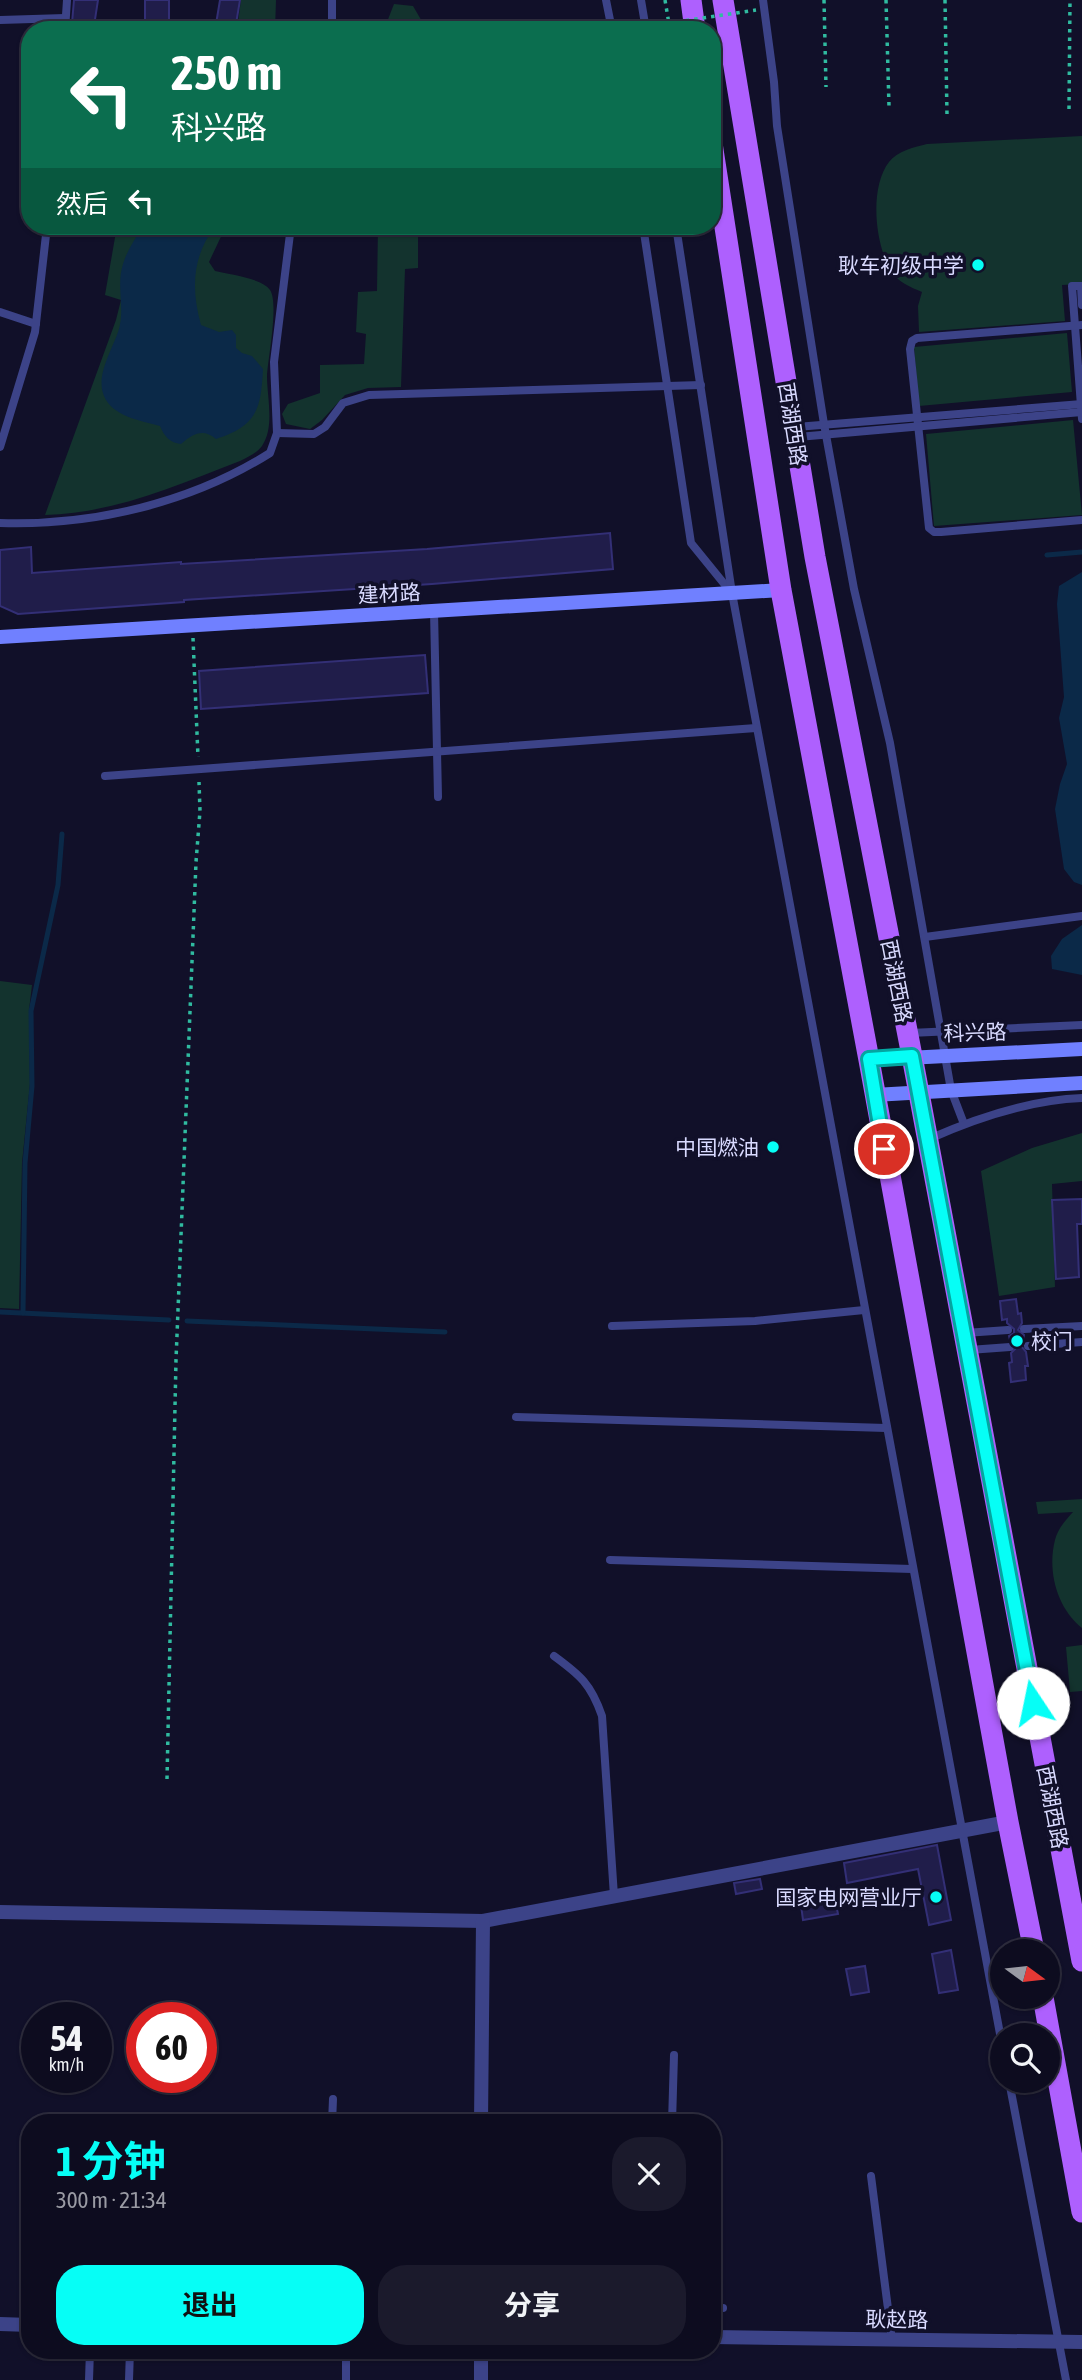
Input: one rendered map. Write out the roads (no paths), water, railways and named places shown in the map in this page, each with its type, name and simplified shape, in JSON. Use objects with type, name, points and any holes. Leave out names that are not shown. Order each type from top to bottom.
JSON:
[{"type":"main road","points":[[691,0],[694,21]]},
{"type":"main road","name":"西湖西路","points":[[723,0],[815,557],[1082,1961]]},
{"type":"main road","name":"西湖西路","points":[[721,201],[781,590],[1032,1939]]},
{"type":"main road","points":[[1045,2009],[1081,2200]]},
{"type":"street","name":"建材路","points":[[0,638],[781,590]]},
{"type":"street","name":"科兴路","points":[[869,1059],[1082,1049]]},
{"type":"street","points":[[874,1095],[1082,1083]]},
{"type":"street","points":[[0,1912],[483,1921],[1008,1822]]},
{"type":"street","points":[[481,2114],[483,1921]]},
{"type":"street","points":[[0,2324],[21,2325]]},
{"type":"street","name":"耿赵路","points":[[721,2337],[1082,2343]]},
{"type":"street","points":[[481,2359],[481,2380]]},
{"type":"lane","points":[[0,20],[65,18],[67,0]]},
{"type":"lane","points":[[331,0],[332,21]]},
{"type":"lane","points":[[606,0],[610,21]]},
{"type":"lane","points":[[641,0],[644,21]]},
{"type":"lane","points":[[763,0],[777,126],[825,429],[854,589],[890,743],[951,1090],[964,1124]]},
{"type":"lane","points":[[0,447],[36,324],[46,235]]},
{"type":"lane","points":[[0,523],[67,521],[147,507],[208,485],[270,453],[277,433],[274,362],[290,235]]},
{"type":"lane","points":[[644,235],[691,543],[732,593]]},
{"type":"lane","points":[[677,235],[732,593],[998,2023]]},
{"type":"lane","points":[[1082,305],[1081,286],[1072,286],[1078,326],[1082,419]]},
{"type":"lane","points":[[0,312],[36,324]]},
{"type":"lane","points":[[1078,326],[918,338],[912,341],[910,349],[929,528],[934,532],[1082,520]]},
{"type":"lane","points":[[277,433],[314,434],[325,427],[343,403],[369,395],[701,385]]},
{"type":"lane","points":[[794,432],[1082,408]]},
{"type":"lane","points":[[434,611],[438,797]]},
{"type":"lane","points":[[105,776],[757,728]]},
{"type":"lane","points":[[925,937],[1082,916]]},
{"type":"lane","points":[[907,1033],[1082,1025]]},
{"type":"lane","points":[[926,1140],[964,1124],[1033,1104],[1082,1098]]},
{"type":"lane","points":[[612,1326],[755,1321],[864,1310]]},
{"type":"lane","points":[[1024,1329],[1082,1326]]},
{"type":"lane","points":[[965,1342],[1007,1330]]},
{"type":"lane","points":[[965,1342],[1010,1347]]},
{"type":"lane","points":[[1028,1346],[1082,1342]]},
{"type":"lane","points":[[516,1417],[886,1428]]},
{"type":"lane","points":[[610,1560],[912,1569]]},
{"type":"lane","points":[[554,1656],[582,1676],[595,1695],[601,1716],[614,1896]]},
{"type":"lane","points":[[672,2114],[674,2055]]},
{"type":"lane","points":[[1011,2093],[1066,2380]]},
{"type":"lane","points":[[332,2099],[332,2114]]},
{"type":"lane","points":[[871,2176],[892,2340]]},
{"type":"lane","points":[[89,2380],[90,2359]]},
{"type":"lane","points":[[130,2359],[130,2380]]},
{"type":"lane","points":[[346,2359],[346,2380]]},
{"type":"water","points":[[138,235],[209,235],[198,261],[196,274],[196,299],[201,325],[219,332],[232,330],[236,335],[236,348],[252,356],[263,369],[258,405],[248,422],[240,428],[216,439],[207,434],[198,434],[181,444],[168,438],[160,426],[120,413],[108,403],[102,388],[103,371],[121,321],[120,280],[127,254]]},
{"type":"water","points":[[1082,572],[1082,885],[1074,882],[1064,869],[1055,809],[1067,764],[1059,718],[1064,697],[1057,604],[1059,586]]},
{"type":"water","points":[[1082,925],[1082,975],[1052,969],[1051,956],[1062,939]]},
{"type":"waterway","points":[[1047,555],[1082,552]]},
{"type":"waterway","points":[[23,1313],[25,1163],[32,1086],[31,1011],[58,885],[62,834]]},
{"type":"waterway","points":[[0,1312],[169,1320]]},
{"type":"waterway","points":[[187,1321],[445,1332]]},
{"type":"place","name":"耿车初级中学","points":[[978,265]]},
{"type":"place","name":"中国燃油","points":[[773,1147]]},
{"type":"place","name":"校门","points":[[1017,1341]]},
{"type":"place","name":"国家电网营业厅","points":[[936,1897]]}]
